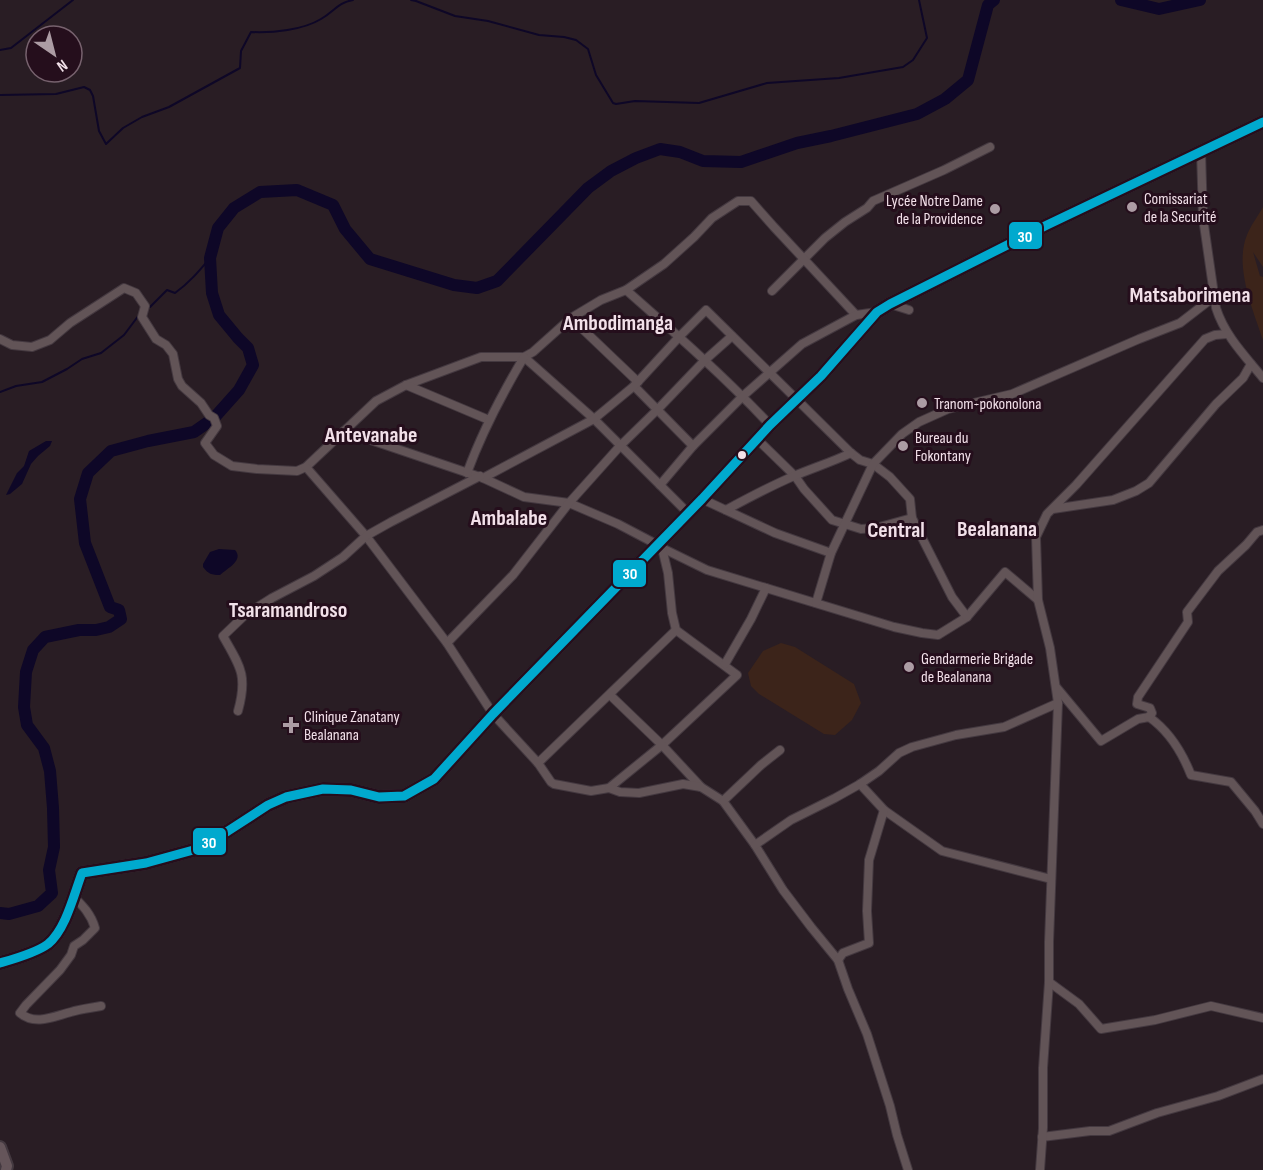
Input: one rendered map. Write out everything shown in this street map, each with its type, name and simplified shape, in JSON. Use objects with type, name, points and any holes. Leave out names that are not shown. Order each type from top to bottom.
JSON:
[{"type":"street","points":[[0,963],[26,955],[48,944],[63,925],[82,873],[146,863],[197,849],[268,805],[286,797],[323,789],[351,790],[378,797],[404,796],[434,779],[494,714],[660,547],[688,513],[770,425],[821,376],[877,312],[1047,225],[1263,122]]},
{"type":"street","points":[[772,291],[825,238],[867,208],[873,201],[990,147]]},
{"type":"street","points":[[1201,152],[1203,218],[1216,308],[1227,334],[1263,378]]},
{"type":"street","points":[[0,339],[12,345],[32,347],[50,339],[70,323],[124,288],[136,293],[145,306],[142,317],[156,339],[166,345],[173,354],[178,380],[214,418],[217,426],[205,443],[214,455],[232,466],[297,471],[306,467],[376,401],[406,385],[481,357],[524,357],[533,352],[571,318],[601,300],[626,290],[664,264],[712,218],[738,201],[751,201],[856,315]]},
{"type":"street","points":[[626,290],[705,360],[770,425]]},
{"type":"street","points":[[816,603],[831,553],[873,464],[902,434],[919,422],[948,409],[1012,394],[1180,323],[1215,296]]},
{"type":"street","points":[[890,304],[909,310]]},
{"type":"street","points":[[238,711],[243,680],[240,667],[223,636],[245,615],[314,576],[343,557],[366,536],[594,419],[636,384],[706,310],[851,453],[860,460],[873,464],[890,477],[910,499],[912,518],[952,597],[967,617]]},
{"type":"street","points":[[660,485],[693,446],[743,396],[802,344],[856,315],[877,312]]},
{"type":"street","points":[[571,318],[693,446]]},
{"type":"street","points":[[1040,1170],[1058,703],[1050,648],[1038,600],[1036,537],[1047,514],[1076,485],[1205,339],[1227,334]]},
{"type":"street","points":[[447,643],[513,576],[569,503],[620,446],[732,336]]},
{"type":"street","points":[[524,357],[594,419],[688,513]]},
{"type":"street","points":[[467,473],[489,420],[524,357]]},
{"type":"street","points":[[1053,509],[1113,500],[1149,483],[1216,404],[1243,378],[1251,364]]},
{"type":"street","points":[[406,385],[489,420]]},
{"type":"street","points":[[344,431],[481,477],[524,497],[569,503],[618,524],[707,570],[894,627],[938,635],[967,617],[1005,572],[1038,600]]},
{"type":"street","points":[[757,439],[795,476],[832,520],[861,529],[876,528],[912,518]]},
{"type":"street","points":[[726,510],[753,495],[851,453]]},
{"type":"street","points":[[306,467],[366,536],[447,643],[494,714],[538,763],[551,782],[591,791],[609,788],[620,792],[639,793],[683,784],[701,787]]},
{"type":"street","points":[[702,499],[775,533],[831,553]]},
{"type":"street","points":[[1149,717],[1152,713],[1150,708],[1137,704],[1138,697],[1188,622],[1186,612],[1218,571],[1257,532],[1263,530]]},
{"type":"street","points":[[609,788],[662,745],[737,675],[676,630],[668,573],[660,547]]},
{"type":"street","points":[[724,664],[751,619],[766,588]]},
{"type":"street","points":[[538,763],[676,630]]},
{"type":"street","points":[[1055,686],[1101,741],[1138,719],[1149,717],[1160,725],[1178,747],[1191,775],[1231,782],[1263,824]]},
{"type":"street","points":[[610,695],[662,745],[701,787],[723,801],[783,890],[838,960],[867,1034],[908,1170]]},
{"type":"street","points":[[754,845],[791,820],[860,784],[899,753],[912,747],[956,735],[1004,727],[1058,703]]},
{"type":"street","points":[[723,801],[780,750]]},
{"type":"street","points":[[860,784],[884,810],[942,851],[1051,879]]},
{"type":"street","points":[[838,960],[843,952],[869,943],[867,911],[869,860],[884,810]]},
{"type":"street","points":[[73,896],[86,908],[95,928],[74,946],[71,955],[60,970],[20,1012],[35,1020],[100,1006]]},
{"type":"street","points":[[1048,982],[1080,1004],[1101,1029],[1155,1020],[1211,1006],[1263,1018]]},
{"type":"street","points":[[1042,1137],[1109,1131],[1263,1079]]},
{"type":"street","points":[[0,1147],[7,1166],[6,1170]]},
{"type":"shaded area","points":[[1263,207],[1263,267],[1253,252],[1260,276],[1263,277],[1263,340],[1246,288],[1243,260],[1247,235]]},
{"type":"shaded area","points":[[46,441],[52,441],[50,446],[31,464],[22,484],[6,495],[17,473],[24,466],[29,451]]},
{"type":"shaded area","points":[[219,549],[235,550],[238,557],[234,564],[220,575],[208,573],[203,564],[210,552]]},
{"type":"shaded area","points":[[781,643],[795,647],[854,684],[861,703],[852,720],[835,735],[824,734],[759,694],[751,686],[748,673],[763,651]]},
{"type":"waterway","points":[[0,50],[11,48],[73,0]]},
{"type":"waterway","points":[[0,95],[56,94],[84,87],[90,90],[93,96],[99,131],[106,144],[123,128],[142,117],[169,107],[240,68],[241,51],[251,32],[278,31],[306,26],[321,19],[343,3],[353,0]]},
{"type":"waterway","points":[[411,0],[455,16],[488,21],[539,35],[576,40],[588,49],[596,75],[613,103],[616,104],[635,101],[699,103],[767,83],[839,78],[903,67],[913,60],[927,38],[919,0]]},
{"type":"waterway","points":[[0,913],[9,914],[38,906],[52,893],[49,870],[54,847],[50,771],[44,748],[27,725],[24,707],[26,672],[33,650],[45,637],[109,627],[121,619],[119,610],[110,607],[85,543],[80,499],[88,473],[111,451],[194,432],[214,418],[239,390],[253,365],[248,348],[219,315],[212,293],[210,258],[218,228],[234,208],[260,192],[297,190],[333,205],[345,229],[370,259],[454,285],[477,288],[497,281],[588,188],[611,171],[636,158],[660,149],[680,152],[703,161],[741,162],[797,143],[917,114],[945,99],[968,80],[988,5],[994,0]]},
{"type":"waterway","points":[[1121,0],[1159,9],[1200,0]]},
{"type":"waterway","points":[[150,307],[167,290],[175,293],[180,289],[210,258]]},
{"type":"waterway","points":[[0,392],[16,386],[42,382],[82,359],[101,353],[124,335],[139,315]]},
{"type":"transit line","name":"30","points":[[0,963],[37,950],[54,938],[69,911],[82,873],[146,863],[197,849],[268,805],[286,797],[323,789],[351,790],[379,797],[404,796],[434,779],[493,714],[702,499],[770,425],[821,376],[877,312],[1047,225],[1263,122]]},
{"type":"place","name":"Comissariat de la Securité","points":[[1132,207]]},
{"type":"place","name":"Lycée Notre Dame de la Providence","points":[[995,209]]},
{"type":"place","name":"Tranom-pokonolona","points":[[922,403]]},
{"type":"place","name":"Bureau du Fokontany","points":[[903,446]]},
{"type":"place","name":"Gendarmerie Brigade de Bealanana","points":[[909,667]]},
{"type":"place","name":"Clinique Zanatany Bealanana","points":[[291,725]]},
{"type":"district","name":"Matsaborimena","points":[[1190,294]]},
{"type":"district","name":"Ambodimanga","points":[[618,322]]},
{"type":"district","name":"Antevanabe","points":[[371,434]]},
{"type":"district","name":"Ambalabe","points":[[509,517]]},
{"type":"district","name":"Bealanana","points":[[997,528]]},
{"type":"district","name":"Central","points":[[896,529]]},
{"type":"district","name":"Tsaramandroso","points":[[288,609]]}]
